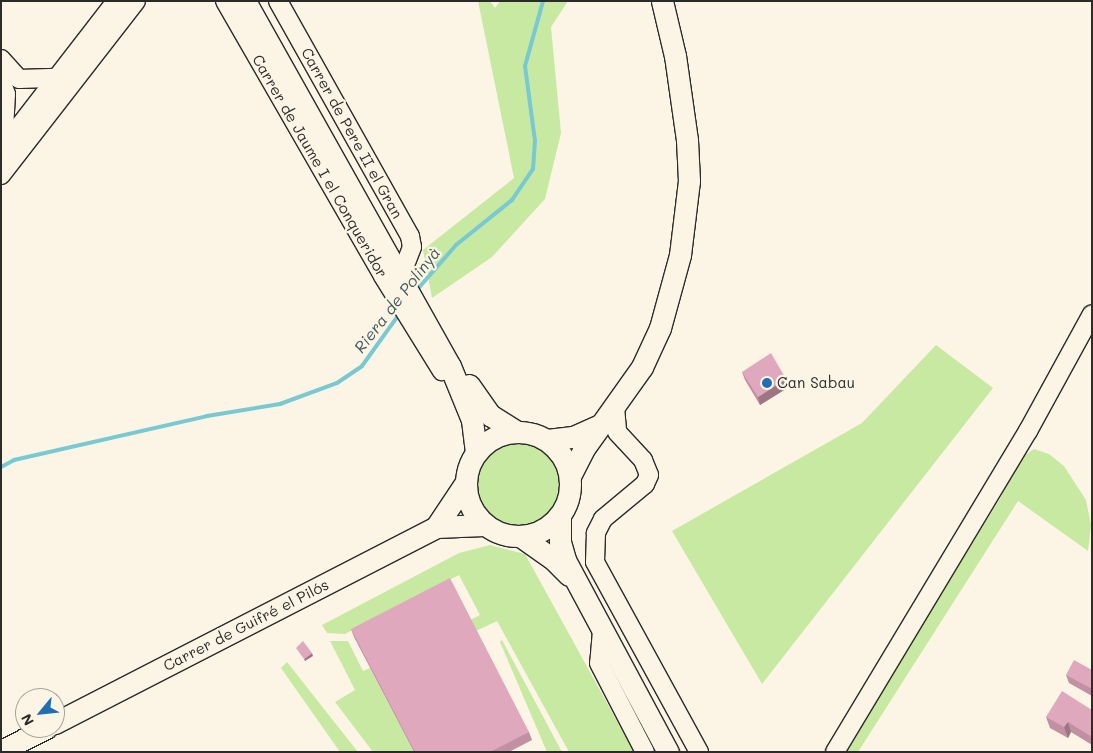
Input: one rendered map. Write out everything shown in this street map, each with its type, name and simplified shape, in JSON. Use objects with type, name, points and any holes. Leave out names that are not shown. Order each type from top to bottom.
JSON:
[{"type":"main road","points":[[260,1],[420,304],[472,420],[476,451]]},
{"type":"main road","points":[[570,476],[596,431],[642,367],[660,328],[671,293],[685,220],[689,181],[686,131],[675,56],[662,1]]},
{"type":"main road","points":[[234,4],[310,120],[406,276]]},
{"type":"main road","points":[[420,304],[483,407],[516,431],[547,440],[572,437],[596,431]]},
{"type":"main road","points":[[516,431],[494,437],[476,451],[469,465],[466,482],[470,504],[484,525],[498,532],[520,536],[552,558],[577,584]]},
{"type":"main road","points":[[547,440],[565,462],[570,476],[568,499],[560,517],[562,551],[577,584],[668,752]]},
{"type":"main road","name":"Carrer de Guifré el Pilós","points":[[436,526],[466,482]]},
{"type":"main road","points":[[520,536],[536,532],[560,517]]},
{"type":"main road","name":"Carrer de Guifré el Pilós","points":[[65,718],[436,526],[484,525]]},
{"type":"main road","points":[[1,751],[26,738]]},
{"type":"street","points":[[2,149],[116,1]]},
{"type":"street","points":[[1,175],[136,1]]},
{"type":"street","name":"Carrer de Pere II el Gran","points":[[278,1],[410,236],[412,247],[406,276]]},
{"type":"street","name":"Carrer de Jaume I el Conqueridor","points":[[234,4],[383,276],[441,370],[461,393]]},
{"type":"street","points":[[1,59],[19,79],[57,78]]},
{"type":"street","points":[[1,79],[6,94],[2,149]]},
{"type":"street","points":[[835,752],[1028,431],[1092,314]]},
{"type":"street","points":[[615,407],[617,432],[628,447],[642,460],[649,475],[645,484],[603,519],[596,532],[595,562],[699,752]]},
{"type":"street","points":[[596,431],[628,447]]},
{"type":"street","points":[[602,631],[599,662],[645,752]]},
{"type":"green space","points":[[478,1],[490,1],[495,8],[500,1],[568,1],[551,27],[561,133],[545,199],[492,257],[432,298],[423,250],[514,178]]},
{"type":"green space","points":[[936,345],[993,388],[762,684],[672,531],[862,423]]},
{"type":"green space","points":[[518,432],[538,436],[555,447],[566,464],[570,484],[566,504],[555,521],[538,532],[518,536],[498,532],[481,521],[470,504],[466,484],[470,464],[481,447],[498,436]]},
{"type":"green space","points":[[1034,449],[1049,454],[1064,466],[1086,500],[1091,525],[1088,551],[1018,501],[858,752],[847,752],[847,746],[1001,497],[1013,464]]},
{"type":"green space","points":[[490,545],[525,554],[634,752],[569,752],[497,621],[476,631],[470,620],[480,615],[459,575],[345,634],[327,633],[322,625],[459,553]]},
{"type":"green space","points":[[502,640],[562,752],[547,752],[500,642]]},
{"type":"green space","points":[[330,641],[348,641],[363,671],[370,668],[414,752],[373,752],[335,702],[355,690]]},
{"type":"green space","points":[[287,662],[358,752],[340,752],[281,668]]},
{"type":"building","name":"Can Sabau","points":[[771,353],[786,379],[758,397],[742,372]]},
{"type":"building","points":[[450,578],[529,732],[490,752],[415,752],[351,629]]},
{"type":"building","points":[[303,641],[312,653],[304,659],[296,648]]},
{"type":"building","points":[[1074,660],[1092,670],[1092,689],[1066,675]]},
{"type":"building","points":[[1062,691],[1092,710],[1092,737],[1068,722],[1064,727],[1046,717]]},
{"type":"waterway","name":"Riera de Polinyà","points":[[416,291],[456,245],[512,200],[533,169],[535,141],[525,66],[543,1]]},
{"type":"waterway","name":"Riera de Polinyà","points":[[1,467],[14,460],[207,416],[280,404],[337,383],[362,366],[400,313]]},
{"type":"place","name":"Can Sabau","points":[[767,383]]}]
